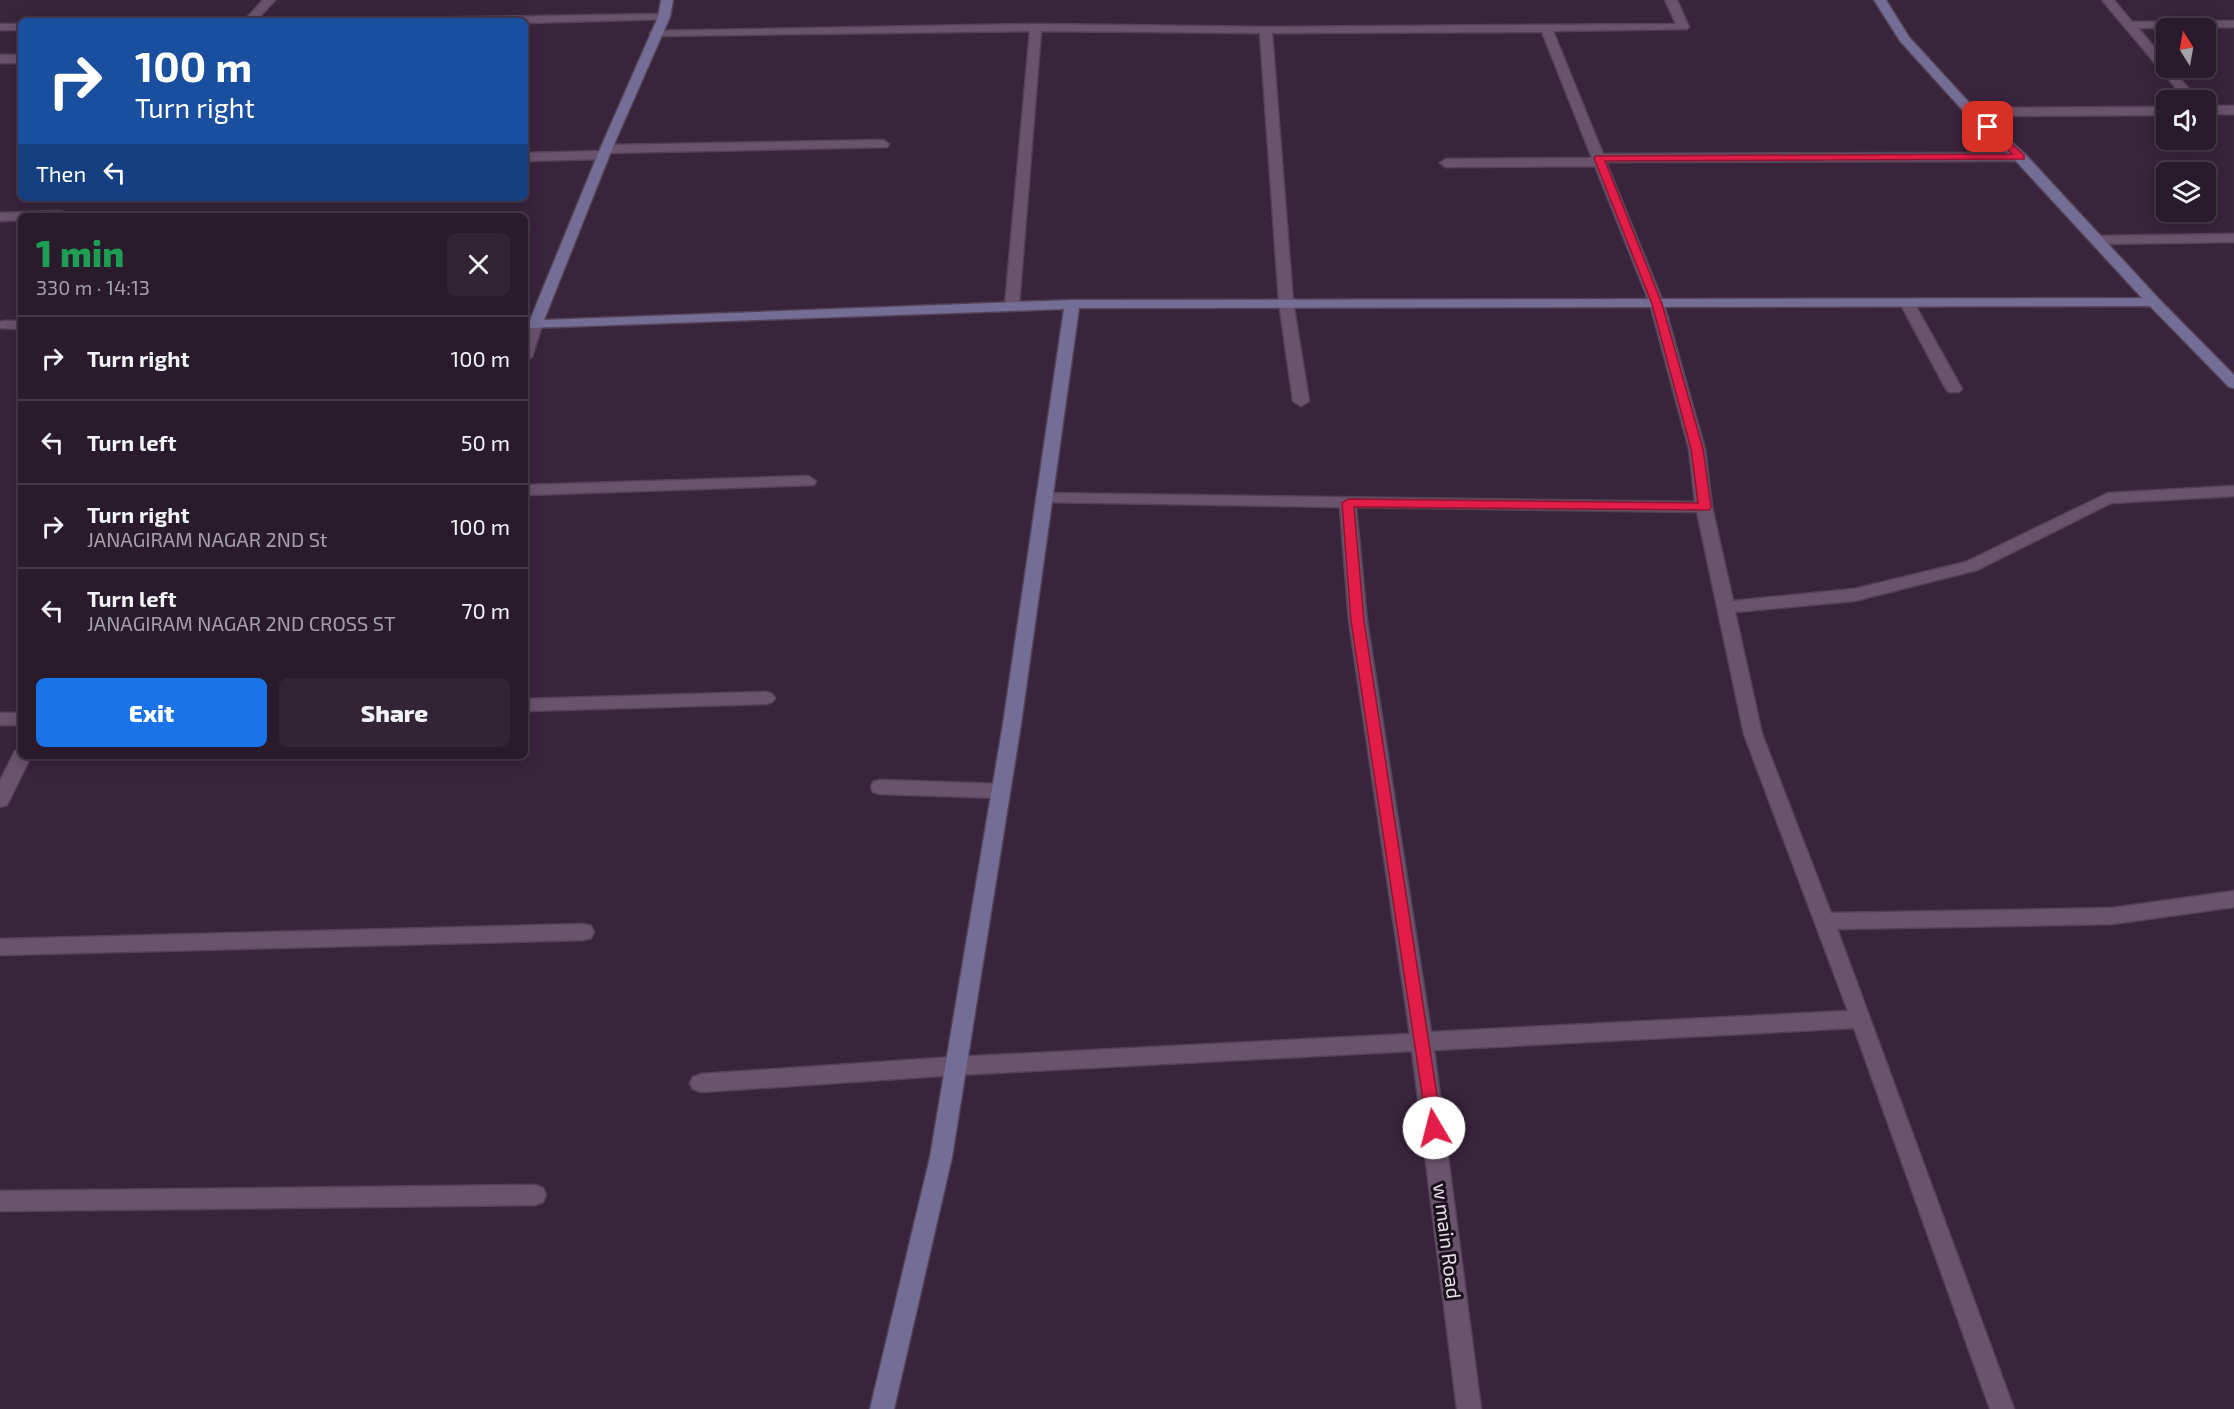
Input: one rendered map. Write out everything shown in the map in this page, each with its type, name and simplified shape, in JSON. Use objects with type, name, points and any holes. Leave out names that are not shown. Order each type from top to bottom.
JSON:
[{"type":"street","points":[[253,18],[269,0]]},
{"type":"street","points":[[667,0],[664,17],[530,325],[1072,304],[2154,302]]},
{"type":"street","points":[[656,33],[1036,27],[1266,30],[1683,27],[1671,0]]},
{"type":"street","points":[[1880,0],[1904,39],[1971,112],[2020,157],[2154,302],[2234,384]]},
{"type":"street","points":[[2108,0],[2184,90]]},
{"type":"street","points":[[528,19],[664,17]]},
{"type":"street","points":[[2129,25],[2234,24]]},
{"type":"street","points":[[0,27],[18,27]]},
{"type":"street","points":[[1012,305],[1036,27]]},
{"type":"street","points":[[1546,28],[1657,304],[1697,449],[1704,507],[1753,734],[1861,1019],[2002,1409]]},
{"type":"street","points":[[1266,30],[1286,302],[1301,401]]},
{"type":"street","points":[[0,59],[18,59]]},
{"type":"street","points":[[2216,110],[2234,110]]},
{"type":"street","points":[[1971,112],[2156,111]]},
{"type":"street","points":[[528,157],[604,152],[883,144]]},
{"type":"street","points":[[1446,163],[2020,157]]},
{"type":"street","points":[[0,217],[18,216]]},
{"type":"street","points":[[2096,240],[2234,238]]},
{"type":"street","points":[[1907,303],[1954,389]]},
{"type":"street","points":[[882,1409],[940,1157],[1001,791],[1072,304]]},
{"type":"street","points":[[4,325],[18,325]]},
{"type":"street","points":[[528,490],[808,481]]},
{"type":"street","points":[[1726,607],[1854,595],[1971,566],[2108,498],[2234,491]]},
{"type":"street","points":[[1044,497],[1704,507]]},
{"type":"street","name":"w main Road","points":[[1348,503],[1359,632],[1422,1043],[1469,1409]]},
{"type":"street","points":[[528,705],[766,698]]},
{"type":"street","points":[[0,719],[18,719]]},
{"type":"street","points":[[0,800],[20,759]]},
{"type":"street","points":[[880,787],[1001,791]]},
{"type":"street","points":[[1824,921],[2112,916],[2234,898]]},
{"type":"street","points":[[0,947],[584,932]]},
{"type":"street","points":[[701,1083],[955,1066],[1861,1019]]},
{"type":"street","points":[[0,1201],[535,1195]]},
{"type":"route","points":[[1434,1128],[1358,621],[1348,503],[1704,507],[1697,449],[1657,304],[1599,158],[2020,157],[1988,127]]}]
